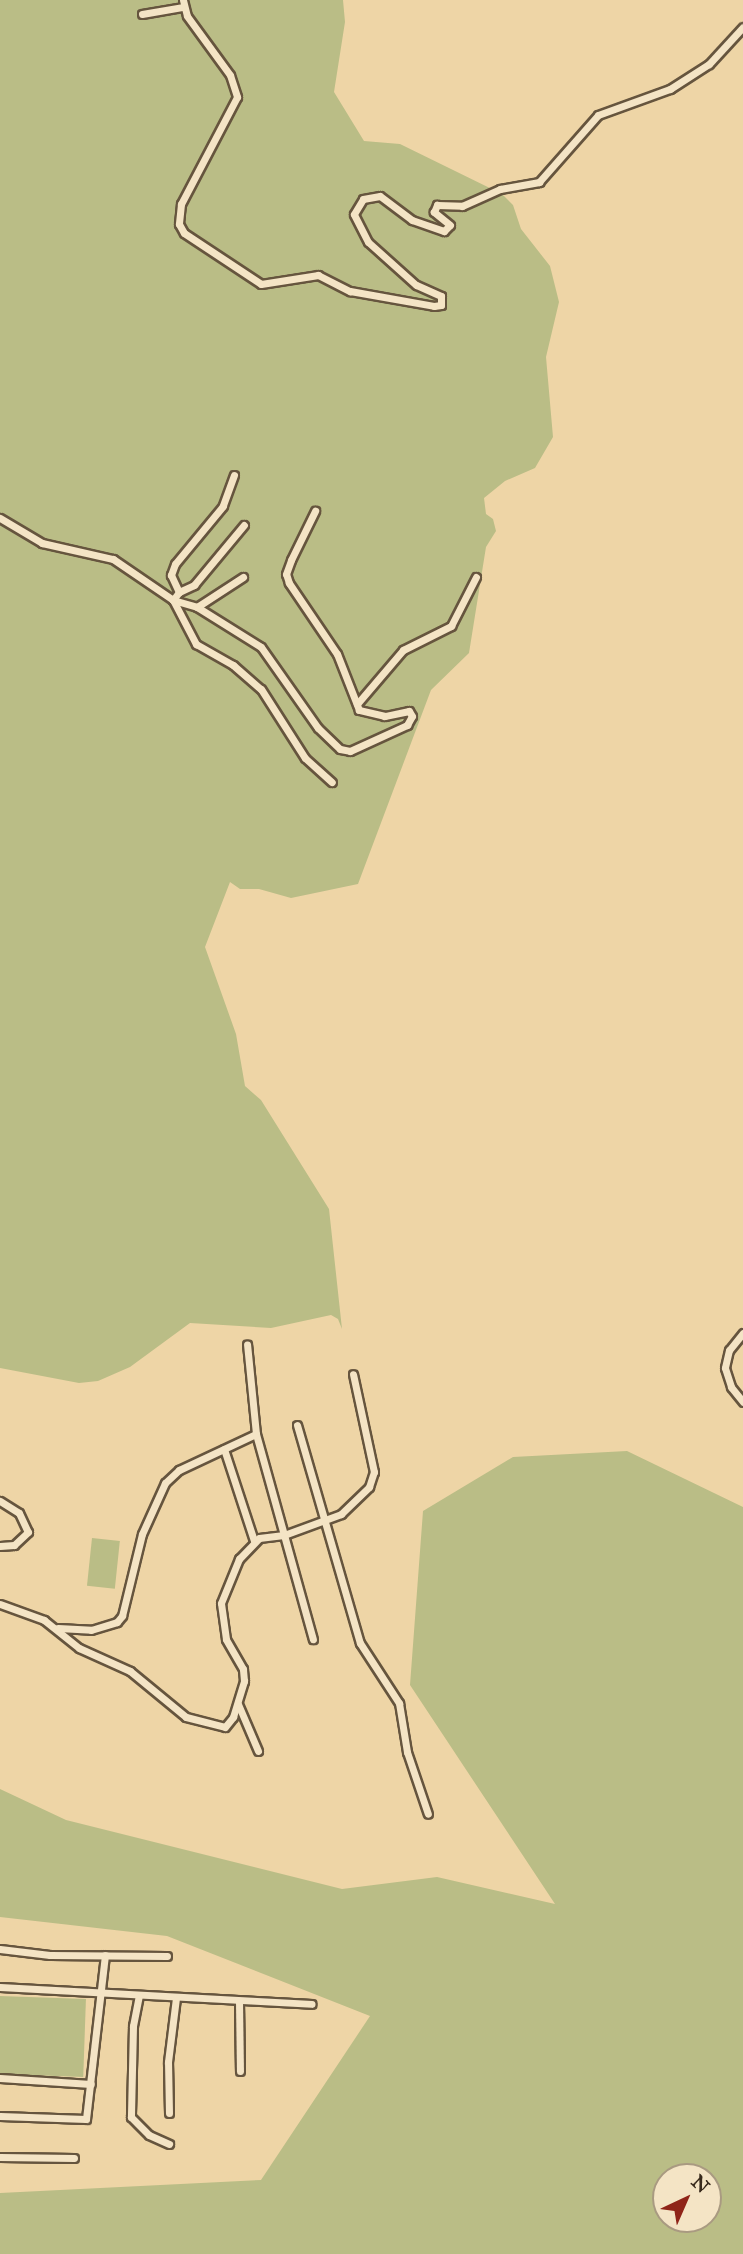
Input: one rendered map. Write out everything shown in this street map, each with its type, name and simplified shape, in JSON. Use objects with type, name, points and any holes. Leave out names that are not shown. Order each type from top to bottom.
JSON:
[{"type":"street","points":[[142,14],[183,3],[230,75],[237,97],[181,204],[179,224],[184,233],[261,284],[318,275],[350,291],[434,306],[441,305],[441,296],[416,285],[368,242],[354,214],[363,199],[380,196],[412,220],[444,231],[450,225],[434,212],[437,205],[462,206],[500,189],[539,182],[591,121],[670,89],[709,64],[743,27]]},
{"type":"street","points":[[179,592],[171,575],[176,564],[223,506],[234,475]]},
{"type":"street","points":[[0,518],[42,542],[113,559],[173,600],[197,607],[268,653],[318,728],[344,751],[363,747],[407,725],[412,719],[409,711],[384,716],[359,710],[337,654],[286,574],[315,511]]},
{"type":"street","points":[[173,600],[179,592],[197,582],[244,525]]},
{"type":"street","points":[[357,704],[404,650],[450,626],[476,576]]},
{"type":"street","points":[[197,607],[243,577]]},
{"type":"street","points":[[173,600],[200,649],[233,665],[261,688],[305,758],[332,782]]},
{"type":"street","points":[[743,1333],[729,1350],[725,1368],[731,1387],[743,1402]]},
{"type":"street","points":[[247,1344],[256,1434],[313,1639]]},
{"type":"street","points":[[0,1604],[57,1628],[79,1648],[130,1671],[165,1704],[194,1721],[225,1727],[238,1704],[243,1669],[226,1639],[221,1603],[239,1559],[254,1541],[284,1535],[326,1521],[355,1504],[369,1487],[374,1472],[353,1374]]},
{"type":"street","points":[[297,1425],[360,1643],[399,1703],[407,1752],[428,1814]]},
{"type":"street","points":[[57,1628],[91,1630],[117,1622],[122,1616],[142,1534],[165,1483],[179,1470],[256,1434]]},
{"type":"street","points":[[224,1450],[254,1541]]},
{"type":"street","points":[[0,1501],[19,1513],[28,1532],[14,1545],[0,1546]]},
{"type":"street","points":[[238,1704],[258,1751]]},
{"type":"street","points":[[0,1949],[167,1956]]},
{"type":"street","points":[[0,2116],[81,2121],[89,2113],[99,1992],[105,1955]]},
{"type":"street","points":[[0,1987],[239,2003],[265,1999],[312,2004]]},
{"type":"street","points":[[139,1995],[133,2026],[131,2117],[149,2135],[169,2144]]},
{"type":"street","points":[[169,2113],[168,2062],[176,1998]]},
{"type":"street","points":[[239,2003],[240,2071]]},
{"type":"street","points":[[0,2078],[91,2084]]},
{"type":"street","points":[[0,2157],[74,2158]]},
{"type":"green space","points":[[0,0],[343,0],[345,22],[334,92],[364,141],[400,144],[502,194],[513,205],[521,229],[550,266],[559,302],[546,357],[553,437],[535,468],[505,481],[484,498],[486,514],[493,519],[496,531],[486,547],[469,653],[431,690],[358,884],[291,898],[259,889],[240,889],[230,882],[205,947],[236,1034],[245,1086],[261,1100],[329,1209],[342,1329],[338,1319],[331,1315],[271,1328],[190,1323],[130,1367],[98,1381],[79,1383],[0,1368]]},
{"type":"green space","points":[[627,1451],[743,1507],[743,2254],[0,2254],[0,2193],[261,2180],[370,2016],[167,1936],[0,1917],[0,1789],[66,1820],[342,1889],[437,1877],[555,1904],[410,1685],[423,1511],[513,1457]]},
{"type":"green space","points":[[92,1538],[120,1541],[115,1589],[87,1586]]},
{"type":"green space","points":[[0,1996],[86,1999],[83,2077],[0,2074]]}]
